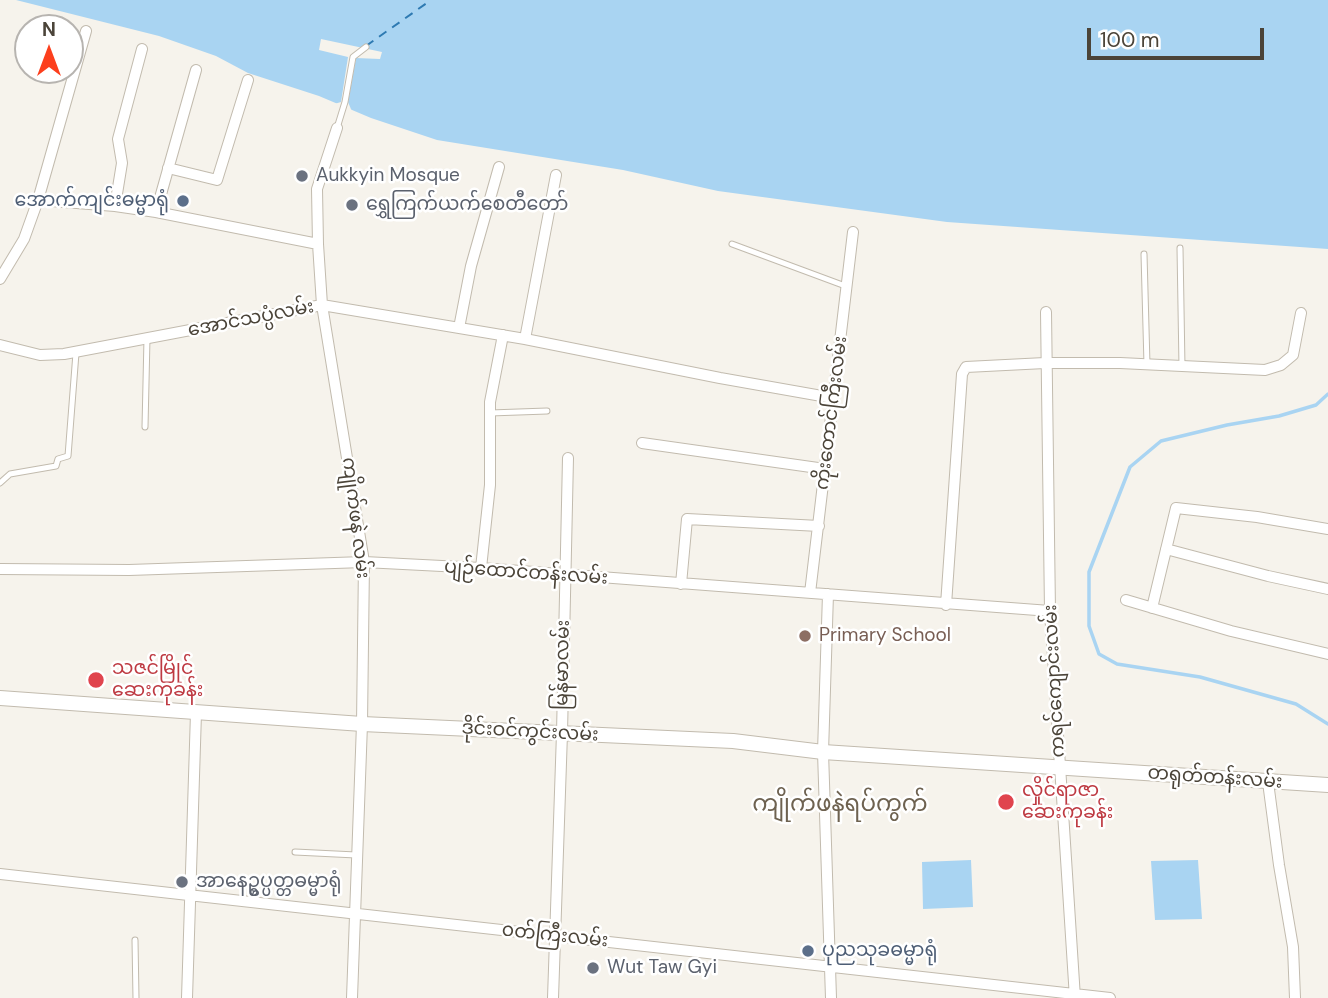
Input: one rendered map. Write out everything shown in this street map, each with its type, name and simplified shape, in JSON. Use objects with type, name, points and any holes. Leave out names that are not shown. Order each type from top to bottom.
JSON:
[{"type":"street","points":[[0,279],[24,239],[38,200],[86,31]]},
{"type":"street","points":[[115,206],[122,163],[118,139],[142,49]]},
{"type":"street","points":[[156,212],[196,70]]},
{"type":"street","points":[[168,168],[216,180],[248,80]]},
{"type":"street","name":"ကျိုက်ဖနဲ လမ်း","points":[[337,128],[317,189],[322,305],[364,562],[362,724],[352,998]]},
{"type":"street","points":[[459,328],[471,266],[499,167]]},
{"type":"street","points":[[525,339],[556,175]]},
{"type":"street","points":[[38,200],[156,212],[318,244]]},
{"type":"street","name":"ကိုးတောင်ကြီးလမ်း","points":[[810,593],[853,232]]},
{"type":"street","name":"အောင်သပ္ပံလမ်း","points":[[0,345],[40,355],[76,352],[322,305],[525,339],[833,398]]},
{"type":"street","name":"ကရင်ကျောင်းလမ်း","points":[[1046,312],[1050,611],[1075,997]]},
{"type":"street","points":[[946,605],[966,367],[1045,363],[1265,370],[1281,365],[1293,355],[1301,313]]},
{"type":"street","points":[[481,568],[490,485],[490,413],[503,335]]},
{"type":"street","points":[[642,443],[825,468]]},
{"type":"street","name":"မြန်မာလမ်း","points":[[553,998],[568,458]]},
{"type":"street","points":[[1152,608],[1176,508],[1257,517],[1328,529]]},
{"type":"street","points":[[681,584],[687,519],[819,526]]},
{"type":"street","points":[[1166,550],[1328,589]]},
{"type":"street","name":"ပျဉ်ထောင်တန်းလမ်း","points":[[0,569],[129,570],[364,562],[481,568],[1050,611]]},
{"type":"street","points":[[828,594],[822,751],[831,998]]},
{"type":"street","points":[[1126,600],[1231,631],[1328,654]]},
{"type":"street","name":"ဒိုင်းဝင်ကွင်းလမ်း","points":[[0,698],[362,724],[733,741],[822,751],[1060,768]]},
{"type":"street","points":[[187,998],[196,713]]},
{"type":"street","name":"တရုတ်တန်းလမ်း","points":[[1060,768],[1328,785]]},
{"type":"street","points":[[1268,782],[1293,947],[1295,998]]},
{"type":"street","name":"၀တ်ကြီးလမ်း","points":[[0,874],[1075,997],[1110,998]]},
{"type":"lane","points":[[337,128],[353,57],[366,47]]},
{"type":"lane","points":[[732,244],[848,287]]},
{"type":"lane","points":[[1181,248],[1182,367]]},
{"type":"lane","points":[[1144,254],[1147,365]]},
{"type":"lane","points":[[145,428],[146,338]]},
{"type":"lane","points":[[0,483],[10,474],[56,466],[58,459],[68,456],[76,352]]},
{"type":"lane","points":[[490,413],[547,411]]},
{"type":"lane","points":[[295,852],[356,855]]},
{"type":"lane","points":[[135,940],[136,998]]},
{"type":"water","points":[[16,0],[1328,0],[1328,249],[947,222],[718,191],[623,170],[437,140],[248,73],[216,56],[159,36],[84,17],[84,14],[72,14]]},
{"type":"water","points":[[971,860],[973,907],[923,909],[922,862]]},
{"type":"water","points":[[1198,860],[1202,919],[1155,920],[1151,861]]},
{"type":"pier","points":[[321,39],[382,52],[380,59],[356,58],[348,102],[353,114],[331,105],[341,102],[348,57],[319,50]]},
{"type":"waterway","points":[[1328,394],[1316,405],[1279,416],[1161,441],[1130,467],[1089,572],[1089,626],[1099,654],[1117,664],[1200,677],[1296,704],[1328,724]]},
{"type":"ferry route","points":[[366,46],[431,0]]},
{"type":"place","name":"Aukkyin Mosque","points":[[302,176]]},
{"type":"place","name":"အောက်ကျင်းဓမ္မာရုံ","points":[[183,201]]},
{"type":"place","name":"ရွှေကြက်ယက်စေတီတော်","points":[[352,205]]},
{"type":"place","name":"Primary School","points":[[805,636]]},
{"type":"place","name":"သဇင်မြိုင် ဆေးကုခန်း","points":[[96,680]]},
{"type":"place","name":"လှိုင်ရာဇာ ဆေးကုခန်း","points":[[1006,802]]},
{"type":"place","name":"အာနေဥ္စပ္ပတ္တဓမ္မာရုံ","points":[[182,882]]},
{"type":"place","name":"ပုညသုခဓမ္မာရုံ","points":[[808,951]]},
{"type":"place","name":"Wut Taw Gyi","points":[[593,968]]},
{"type":"district","name":"ကျိုက်ဖနဲရပ်ကွက်","points":[[840,805]]}]
